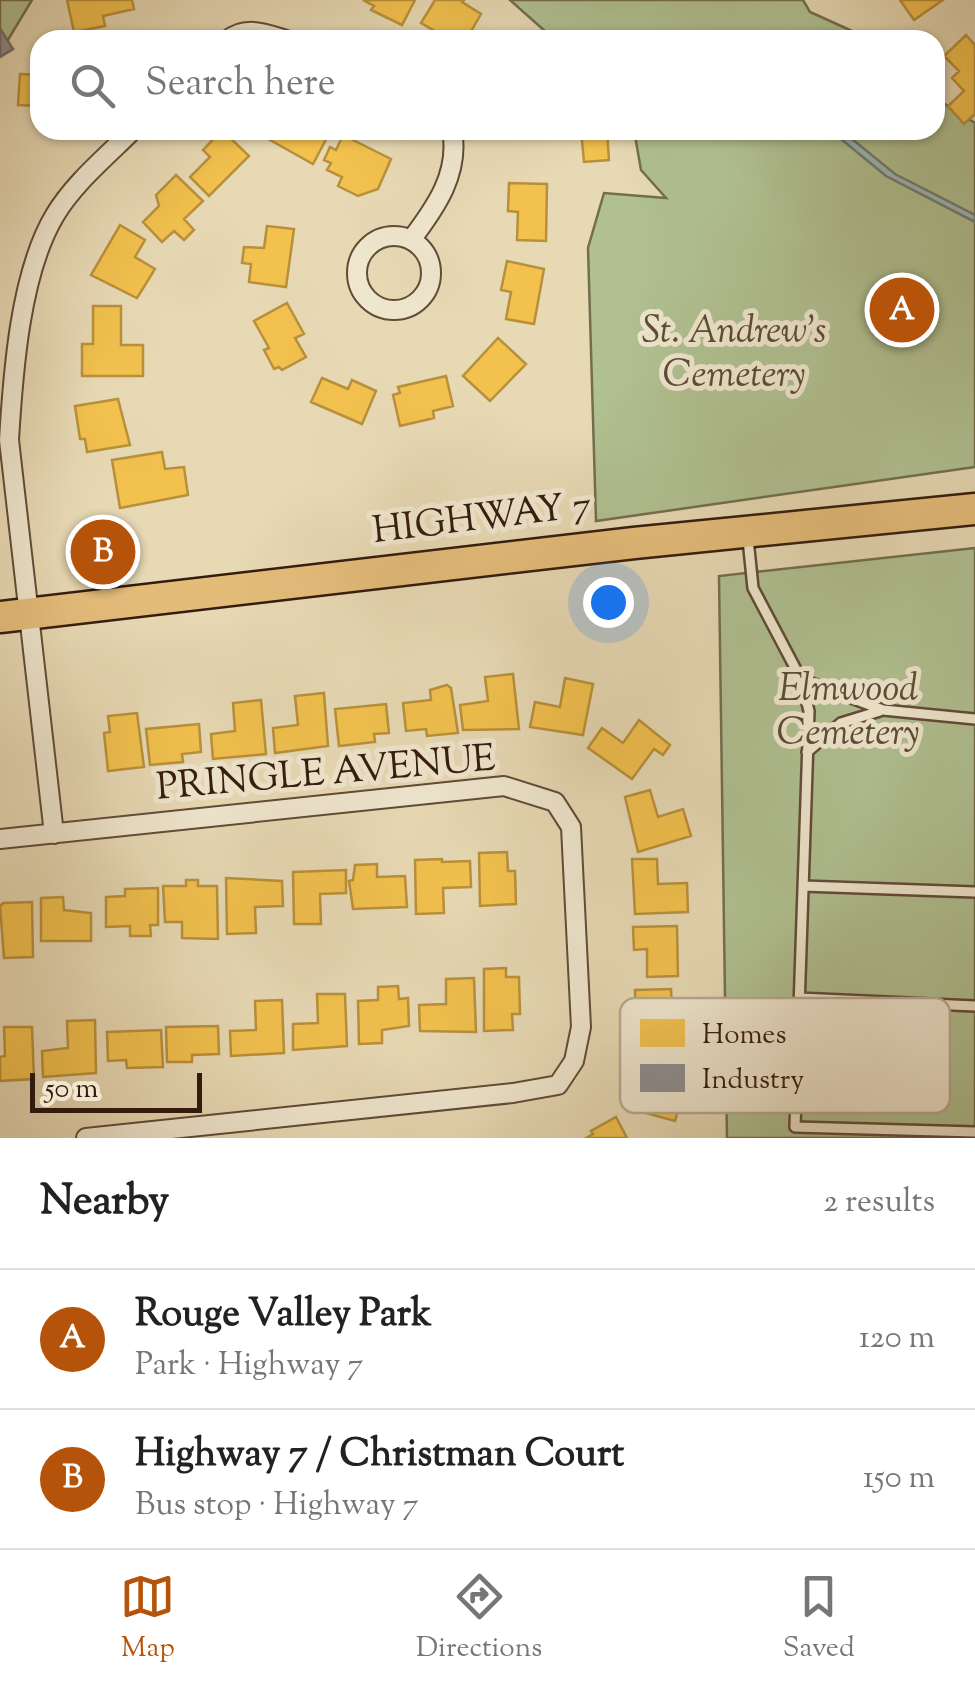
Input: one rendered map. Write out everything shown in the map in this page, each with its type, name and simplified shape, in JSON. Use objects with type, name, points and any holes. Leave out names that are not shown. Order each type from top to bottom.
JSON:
[{"type":"main road","name":"HIGHWAY 7","points":[[14,616],[634,543],[975,509]]},
{"type":"street","points":[[0,839],[54,834],[14,616],[12,384],[33,266],[56,214],[124,140]]},
{"type":"street","points":[[410,240],[435,208],[448,180],[455,153],[453,140]]},
{"type":"street","points":[[397,236],[410,240],[422,248],[429,261],[431,276],[427,290],[405,308],[377,306],[358,284],[356,270],[361,256],[382,238],[397,236]]},
{"type":"street","name":"PRINGLE AVENUE","points":[[54,834],[504,786],[555,802],[571,827],[581,1027],[574,1061],[558,1085],[86,1138]]},
{"type":"lane","points":[[747,532],[753,588],[801,678],[808,712],[799,998]]},
{"type":"lane","points":[[801,678],[883,710],[975,720]]},
{"type":"lane","points":[[807,752],[841,723],[883,710]]},
{"type":"lane","points":[[803,886],[975,892]]},
{"type":"lane","points":[[950,1005],[975,1006]]},
{"type":"lane","points":[[795,1113],[794,1127],[975,1132]]},
{"type":"green space","points":[[0,0],[32,0],[0,53]]},
{"type":"green space","points":[[510,0],[803,0],[810,12],[850,30],[544,30]]},
{"type":"green space","name":"St. Andrew's Cemetery","points":[[945,104],[975,123],[975,467],[596,521],[588,248],[604,193],[666,198],[641,170],[636,140],[945,140]]},
{"type":"green space","name":"Elmwood Cemetery","points":[[975,548],[975,1138],[727,1138],[727,1113],[950,1113],[950,998],[725,998],[719,576]]},
{"type":"water","points":[[842,140],[853,140],[895,174],[975,215],[975,222],[886,176]]},
{"type":"building: Homes","points":[[67,0],[132,0],[134,9],[103,16],[105,26],[74,30]]},
{"type":"building: Homes","points":[[363,0],[415,0],[402,25],[371,10],[374,6]]},
{"type":"building: Homes","points":[[435,0],[464,0],[481,14],[472,30],[433,30],[421,23]]},
{"type":"building: Homes","points":[[900,0],[943,0],[914,20]]},
{"type":"building: Homes","points":[[966,35],[975,45],[975,114],[964,124],[948,106],[964,91],[952,78],[959,71],[945,55]]},
{"type":"building: Homes","points":[[20,74],[30,74],[30,106],[18,105]]},
{"type":"building: Homes","points":[[212,140],[232,140],[249,156],[209,196],[190,177],[210,157],[203,150]]},
{"type":"building: Homes","points":[[270,140],[326,140],[313,164]]},
{"type":"building: Homes","points":[[341,140],[353,140],[391,159],[378,189],[358,196],[338,186],[342,177],[327,170],[331,163],[324,160],[330,147],[336,150]]},
{"type":"building: Homes","points":[[582,140],[608,140],[609,160],[584,162]]},
{"type":"building: Homes","points":[[176,175],[203,201],[184,219],[194,230],[184,240],[174,231],[162,242],[143,222],[159,206],[156,195]]},
{"type":"building: Homes","points":[[509,183],[547,184],[546,241],[517,240],[518,212],[508,211]]},
{"type":"building: Homes","points":[[120,225],[145,240],[135,257],[155,269],[137,298],[91,275]]},
{"type":"building: Homes","points":[[267,226],[294,229],[286,287],[249,282],[251,264],[242,263],[244,247],[264,248]]},
{"type":"building: Homes","points":[[507,261],[544,269],[534,324],[506,319],[511,292],[501,290]]},
{"type":"building: Homes","points":[[287,303],[304,334],[295,338],[306,357],[282,370],[274,369],[264,350],[269,348],[254,321]]},
{"type":"building: Homes","points":[[93,306],[121,306],[121,345],[143,345],[143,376],[82,376],[82,344],[93,344]]},
{"type":"building: Homes","points":[[498,338],[526,364],[490,401],[463,376]]},
{"type":"building: Homes","points":[[446,376],[453,406],[433,411],[434,418],[400,426],[393,395],[400,393],[398,387]]},
{"type":"building: Homes","points":[[322,378],[348,389],[352,380],[376,391],[362,424],[311,402]]},
{"type":"building: Homes","points":[[118,399],[130,445],[87,452],[85,439],[80,439],[75,406]]},
{"type":"building: Homes","points":[[162,452],[165,469],[184,467],[188,495],[120,508],[112,460]]},
{"type":"building: Homes","points":[[513,674],[519,729],[463,730],[460,705],[488,701],[485,677]]},
{"type":"building: Homes","points":[[565,678],[593,684],[583,735],[530,727],[535,702],[560,707]]},
{"type":"building: Homes","points":[[447,685],[451,688],[458,733],[427,736],[426,729],[406,731],[403,703],[431,700],[430,690]]},
{"type":"building: Homes","points":[[324,693],[328,746],[275,753],[273,728],[298,725],[295,696]]},
{"type":"building: Homes","points":[[261,700],[266,754],[213,759],[211,734],[235,731],[233,703]]},
{"type":"building: Homes","points":[[386,704],[389,733],[374,734],[375,742],[339,746],[335,709]]},
{"type":"building: Homes","points":[[137,713],[144,767],[108,771],[104,733],[110,732],[108,716]]},
{"type":"building: Homes","points":[[639,720],[670,745],[663,755],[654,749],[632,779],[588,748],[602,728],[623,743]]},
{"type":"building: Homes","points":[[199,724],[201,752],[182,754],[183,762],[150,765],[146,729]]},
{"type":"building: Homes","points":[[650,790],[658,817],[683,809],[691,836],[638,852],[625,797]]},
{"type":"building: Homes","points":[[507,852],[508,871],[515,871],[516,904],[480,906],[479,853]]},
{"type":"building: Homes","points":[[632,859],[657,859],[658,884],[687,883],[688,912],[635,914]]},
{"type":"building: Homes","points":[[415,860],[470,861],[471,887],[443,888],[444,913],[416,914]]},
{"type":"building: Homes","points":[[377,864],[377,877],[405,876],[407,907],[353,909],[349,881],[353,880],[355,865]]},
{"type":"building: Homes","points":[[346,870],[346,893],[320,894],[321,924],[294,924],[293,872]]},
{"type":"building: Homes","points":[[226,878],[282,881],[283,906],[255,907],[256,933],[227,934]]},
{"type":"building: Homes","points":[[186,880],[198,880],[198,886],[217,886],[218,939],[182,938],[182,922],[165,922],[163,886],[186,886]]},
{"type":"building: Homes","points":[[158,888],[158,925],[150,925],[151,936],[130,936],[130,926],[106,927],[106,897],[125,896],[125,889]]},
{"type":"building: Homes","points":[[63,897],[64,910],[91,913],[91,941],[41,941],[41,898]]},
{"type":"building: Homes","points":[[32,902],[33,957],[4,958],[0,906]]},
{"type":"building: Homes","points":[[677,926],[678,976],[647,977],[647,949],[634,950],[633,927]]},
{"type":"building: Homes","points":[[506,968],[506,977],[519,977],[520,1014],[512,1014],[513,1030],[484,1031],[484,969]]},
{"type":"building: Homes","points":[[474,978],[476,1032],[420,1031],[419,1005],[446,1004],[446,979]]},
{"type":"building: Homes","points":[[398,986],[399,999],[408,998],[409,1026],[382,1030],[382,1043],[359,1044],[358,1001],[378,1000],[378,987]]},
{"type":"building: Homes","points":[[671,989],[671,998],[635,998],[635,990]]},
{"type":"building: Homes","points":[[317,994],[345,994],[347,1046],[293,1050],[293,1024],[318,1023]]},
{"type":"building: Homes","points":[[282,1000],[284,1053],[231,1056],[230,1031],[256,1030],[255,1001]]},
{"type":"building: Homes","points":[[95,1020],[96,1073],[43,1077],[42,1051],[68,1048],[67,1021]]},
{"type":"building: Homes","points":[[218,1026],[219,1054],[192,1055],[192,1062],[167,1062],[166,1027]]},
{"type":"building: Homes","points":[[4,1027],[32,1027],[34,1079],[0,1081],[0,1057],[5,1056]]},
{"type":"building: Homes","points":[[161,1030],[163,1067],[127,1068],[126,1060],[108,1061],[107,1032]]},
{"type":"building: Homes","points":[[646,1113],[677,1113],[675,1121]]},
{"type":"building: Homes","points":[[616,1117],[627,1138],[586,1138],[593,1134],[591,1131]]},
{"type":"building: Industry","points":[[0,31],[13,49],[0,57]]},
{"type":"place","name":"Rouge Valley Park","points":[[902,310]]},
{"type":"place","name":"Highway 7 / Christman Court","points":[[103,552]]}]
